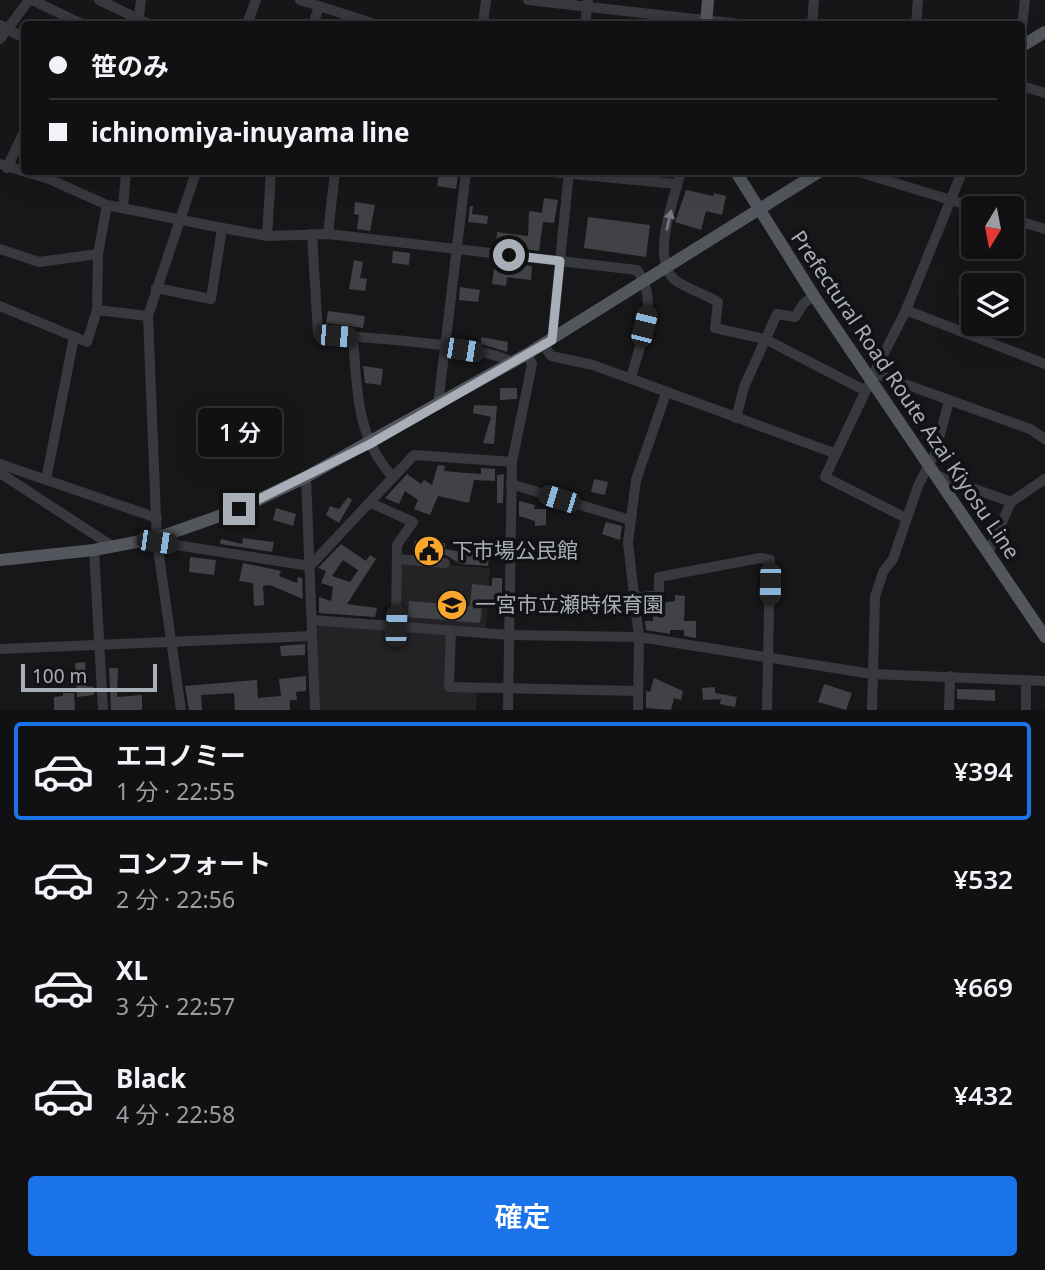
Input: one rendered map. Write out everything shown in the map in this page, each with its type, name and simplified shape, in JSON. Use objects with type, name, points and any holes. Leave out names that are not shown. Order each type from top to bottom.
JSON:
[{"type":"main road","points":[[706,21],[708,0]]},
{"type":"main road","points":[[1025,44],[1045,32]]},
{"type":"main road","name":"Prefectural Road Route Azai Kiyosu Line","points":[[738,175],[814,296],[872,375],[932,470],[1045,637]]},
{"type":"main road","points":[[0,560],[157,540],[239,509],[370,444],[548,342],[814,175]]},
{"type":"street","points":[[0,39],[5,27],[31,0],[76,21]]},
{"type":"street","points":[[99,0],[138,21]]},
{"type":"street","points":[[141,0],[142,21]]},
{"type":"street","points":[[248,21],[256,0]]},
{"type":"street","points":[[300,0],[352,21]]},
{"type":"street","points":[[483,21],[486,0]]},
{"type":"street","points":[[528,0],[587,3],[694,21]]},
{"type":"street","points":[[812,21],[814,0]]},
{"type":"street","points":[[916,21],[919,0]]},
{"type":"street","points":[[1023,21],[1025,0]]},
{"type":"street","points":[[585,21],[587,3]]},
{"type":"street","points":[[314,21],[320,7]]},
{"type":"street","points":[[5,27],[21,36]]},
{"type":"street","points":[[1025,87],[1045,93]]},
{"type":"street","points":[[4,166],[21,137]]},
{"type":"street","points":[[43,175],[107,205],[267,236],[328,234],[637,270],[646,282],[650,299],[631,379]]},
{"type":"street","points":[[123,208],[126,175]]},
{"type":"street","points":[[181,710],[157,540],[148,316],[195,175]]},
{"type":"street","points":[[267,236],[271,175]]},
{"type":"street","points":[[328,234],[335,175]]},
{"type":"street","points":[[438,405],[466,175]]},
{"type":"street","points":[[569,175],[548,342],[551,356],[593,365],[834,453]]},
{"type":"street","points":[[596,175],[677,184]]},
{"type":"street","points":[[680,175],[662,253],[666,269],[675,279],[718,302],[715,328],[765,338],[864,390]]},
{"type":"street","points":[[869,175],[961,203]]},
{"type":"street","points":[[906,518],[825,477],[864,390],[906,310],[961,175]]},
{"type":"street","points":[[0,306],[87,342],[97,310],[98,254],[107,205]]},
{"type":"street","points":[[1024,222],[1045,228]]},
{"type":"street","points":[[156,288],[211,299],[222,228]]},
{"type":"street","points":[[312,234],[318,334],[500,356],[512,362]]},
{"type":"street","points":[[0,249],[39,262],[98,254]]},
{"type":"street","points":[[736,418],[744,387],[777,314],[795,317],[804,303],[814,296]]},
{"type":"street","points":[[97,310],[148,316]]},
{"type":"street","points":[[906,310],[1045,365]]},
{"type":"street","points":[[46,480],[74,337]]},
{"type":"street","points":[[353,337],[359,410],[370,444],[380,463],[393,477]]},
{"type":"street","points":[[508,710],[512,462],[532,364],[527,354]]},
{"type":"street","points":[[872,375],[1030,429],[1045,439]]},
{"type":"street","points":[[638,710],[639,637],[628,543],[640,463],[666,393]]},
{"type":"street","points":[[872,710],[874,597],[883,572],[893,559],[906,518],[932,470],[950,401]]},
{"type":"street","points":[[310,566],[414,455],[512,462]]},
{"type":"street","points":[[0,464],[157,517]]},
{"type":"street","points":[[932,470],[1011,502]]},
{"type":"street","points":[[0,473],[112,546]]},
{"type":"street","points":[[306,477],[315,710]]},
{"type":"street","points":[[988,553],[1011,502],[1045,478]]},
{"type":"street","points":[[511,484],[631,520]]},
{"type":"street","points":[[370,503],[413,522],[397,545],[396,626]]},
{"type":"street","points":[[157,540],[310,566]]},
{"type":"street","points":[[94,550],[103,710]]},
{"type":"street","points":[[634,598],[659,595],[659,577],[760,558],[770,560],[767,710]]},
{"type":"street","points":[[398,559],[444,563]]},
{"type":"street","points":[[312,620],[509,635],[639,637],[872,674],[1045,681]]},
{"type":"street","points":[[451,630],[449,687],[638,691]]},
{"type":"street","points":[[0,649],[101,647],[312,636]]},
{"type":"street","points":[[949,710],[950,677]]},
{"type":"street","points":[[1026,680],[1026,710]]},
{"type":"shaded area","points":[[404,562],[490,568],[486,629],[401,623],[400,565]]},
{"type":"shaded area","points":[[321,624],[451,630],[449,687],[477,688],[476,710],[319,710],[317,627]]},
{"type":"building","points":[[439,175],[458,177],[456,189],[437,186]]},
{"type":"building","points":[[686,190],[726,196],[722,215],[706,211],[701,230],[675,222]]},
{"type":"building","points":[[544,198],[558,200],[554,223],[543,222],[539,251],[496,245],[497,232],[528,236],[529,211],[542,213]]},
{"type":"building","points":[[355,202],[375,205],[370,231],[357,229],[359,215],[354,214]]},
{"type":"building","points":[[470,206],[473,206],[472,214],[488,216],[487,224],[468,222]]},
{"type":"building","points":[[588,217],[650,225],[646,257],[584,248]]},
{"type":"building","points":[[393,251],[410,253],[409,265],[392,263]]},
{"type":"building","points":[[354,260],[363,262],[360,278],[367,279],[365,291],[349,289]]},
{"type":"building","points":[[495,261],[532,266],[531,280],[507,277],[506,286],[492,284]]},
{"type":"building","points":[[460,287],[480,290],[478,302],[459,300]]},
{"type":"building","points":[[328,311],[365,316],[363,328],[326,323]]},
{"type":"building","points":[[481,337],[508,342],[507,352],[481,344]]},
{"type":"building","points":[[363,366],[383,369],[381,385],[365,383]]},
{"type":"building","points":[[500,388],[517,388],[517,399],[500,400]]},
{"type":"building","points":[[474,405],[497,406],[494,444],[483,443],[491,417],[473,413]]},
{"type":"building","points":[[438,465],[445,466],[444,471],[466,473],[481,474],[481,468],[495,469],[495,481],[474,480],[469,503],[438,496],[430,515],[414,509],[418,500],[405,491],[399,504],[385,498],[407,474],[421,484],[424,480],[432,485]]},
{"type":"building","points":[[504,474],[503,503],[497,503],[497,475]]},
{"type":"building","points":[[594,479],[608,482],[605,495],[591,492]]},
{"type":"building","points":[[348,497],[352,500],[339,523],[326,515],[330,506],[339,509]]},
{"type":"building","points":[[519,501],[535,505],[534,509],[546,509],[546,525],[535,526],[535,521],[519,516]]},
{"type":"building","points":[[276,508],[296,514],[293,526],[273,520]]},
{"type":"building","points":[[606,522],[622,526],[620,540],[602,534]]},
{"type":"building","points":[[243,538],[274,542],[272,552],[220,544],[221,539],[242,544]]},
{"type":"building","points":[[415,541],[445,543],[445,549],[489,557],[488,566],[460,564],[446,555],[414,552]]},
{"type":"building","points":[[341,544],[366,561],[370,555],[376,559],[347,604],[377,608],[375,617],[319,613],[319,597],[331,601],[333,587],[321,583],[326,571],[318,568]],"holes":[[[343,560],[358,570],[350,582],[332,576]]]},
{"type":"building","points":[[519,544],[536,549],[534,558],[518,554]]},
{"type":"building","points":[[190,557],[216,560],[214,575],[189,572]]},
{"type":"building","points":[[243,563],[281,571],[279,576],[297,583],[298,577],[302,578],[303,599],[270,585],[263,586],[264,605],[254,606],[253,583],[239,581]]},
{"type":"building","points":[[492,578],[502,578],[502,608],[482,607],[480,623],[407,617],[409,601],[470,606],[472,584],[492,586]]},
{"type":"building","points":[[675,595],[685,596],[684,621],[696,621],[696,638],[684,636],[684,630],[670,630],[670,634],[646,630],[645,621],[653,621],[653,604],[675,601]]},
{"type":"building","points":[[305,644],[305,655],[281,656],[280,646]]},
{"type":"building","points":[[85,662],[87,686],[94,687],[94,695],[77,697],[75,663]]},
{"type":"building","points":[[109,668],[118,668],[117,697],[142,695],[142,710],[111,710]]},
{"type":"building","points":[[306,676],[306,691],[296,692],[297,700],[290,700],[290,710],[235,710],[234,693],[201,695],[202,710],[189,710],[185,686],[257,680],[258,698],[281,696],[279,679]]},
{"type":"building","points":[[654,678],[683,691],[681,700],[674,698],[671,710],[646,708],[646,691],[650,692]]},
{"type":"building","points":[[824,684],[852,693],[846,710],[818,702]]},
{"type":"building","points":[[715,687],[715,693],[737,697],[735,707],[720,704],[721,699],[703,700],[702,688]]},
{"type":"building","points":[[957,689],[995,690],[995,701],[957,699]]},
{"type":"building","points":[[63,693],[74,693],[75,710],[54,710],[54,697],[63,696]]},
{"type":"place","name":"下市場公民館","points":[[429,551]]},
{"type":"place","name":"一宮市立瀬時保育園","points":[[452,605]]},
{"type":"route","points":[[239,509],[370,444],[552,340],[560,261],[509,255]]}]
